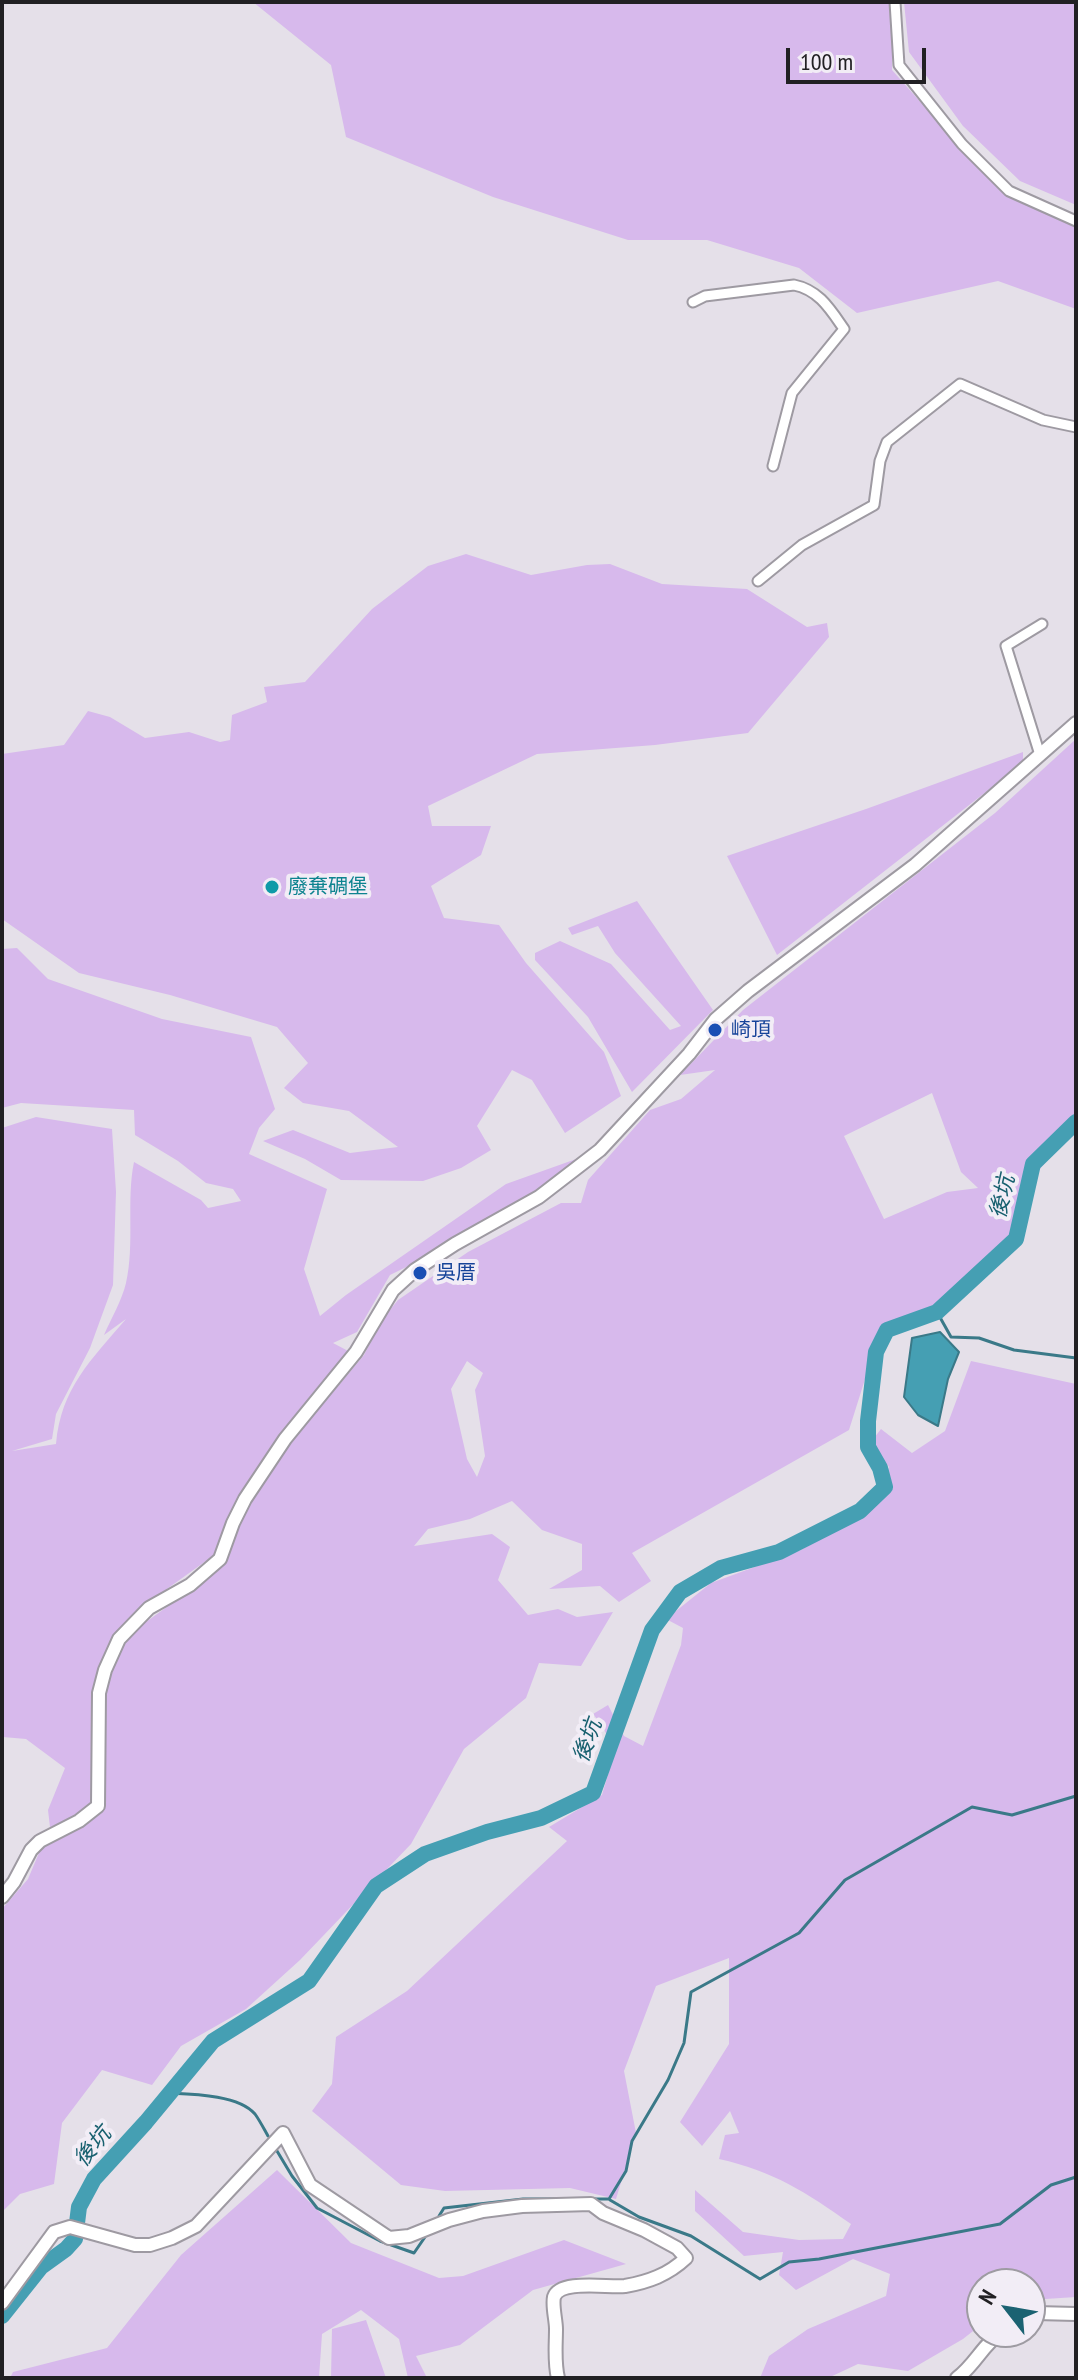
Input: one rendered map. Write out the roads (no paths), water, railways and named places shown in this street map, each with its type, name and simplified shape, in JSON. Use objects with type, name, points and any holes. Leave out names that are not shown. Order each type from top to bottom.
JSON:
[{"type":"street","points":[[895,2],[899,65],[962,144],[1009,191],[1076,221]]},
{"type":"street","points":[[693,302],[705,296],[794,285],[807,288],[826,302],[844,329],[792,393],[773,466]]},
{"type":"street","points":[[758,581],[802,545],[874,505],[880,461],[887,442],[960,384],[1043,420],[1076,427]]},
{"type":"street","points":[[1040,755],[1006,646],[1042,624]]},
{"type":"street","points":[[2,1897],[40,1841],[79,1821],[98,1806],[99,1693],[119,1639],[149,1608],[190,1585],[220,1559],[233,1523],[254,1485],[285,1439],[356,1352],[393,1290],[415,1270],[455,1244],[539,1197],[600,1150],[689,1054],[716,1019],[748,991],[915,865],[1076,723]]},
{"type":"street","points":[[2,2303],[54,2232],[64,2227],[135,2245],[150,2245],[196,2226],[283,2133],[310,2185],[389,2238],[409,2236],[483,2211],[522,2206],[591,2204],[603,2213],[677,2248],[686,2258],[672,2271],[648,2280],[623,2286],[583,2285],[560,2290],[554,2297],[558,2378]]},
{"type":"street","points":[[1046,2313],[1076,2314]]},
{"type":"street","points":[[957,2378],[985,2348]]},
{"type":"water","points":[[940,1332],[959,1352],[948,1379],[938,1426],[918,1415],[904,1397],[912,1338]]},
{"type":"waterway","name":"後坑","points":[[2,2316],[41,2267],[75,2239],[79,2207],[94,2179],[213,2041],[309,1981],[376,1886],[425,1854],[487,1832],[541,1818],[593,1793],[652,1630],[680,1592],[721,1568],[779,1552],[860,1511],[885,1487],[880,1468],[868,1447],[868,1421],[876,1352],[887,1330],[937,1312],[1016,1239],[1033,1164],[1076,1122]]},
{"type":"waterway","points":[[937,1312],[951,1337],[979,1338],[1014,1350],[1076,1358]]},
{"type":"waterway","points":[[590,2199],[609,2199],[626,2171],[632,2141],[668,2080],[684,2043],[691,1992],[799,1933],[845,1880],[972,1807],[1012,1815],[1076,1796]]},
{"type":"waterway","points":[[170,2093],[215,2097],[238,2103],[255,2114],[268,2136]]},
{"type":"waterway","points":[[277,2151],[317,2208],[380,2241],[414,2253],[425,2237]]},
{"type":"waterway","points":[[610,2200],[639,2217],[691,2236],[760,2279],[789,2262],[1000,2224],[1051,2185],[1076,2177]]},
{"type":"waterway","points":[[439,2216],[444,2208],[523,2199],[566,2199]]},
{"type":"place","name":"廢棄碉堡","points":[[272,887]]},
{"type":"place","name":"崎頂","points":[[715,1030]]},
{"type":"place","name":"吳厝","points":[[420,1273]]}]
